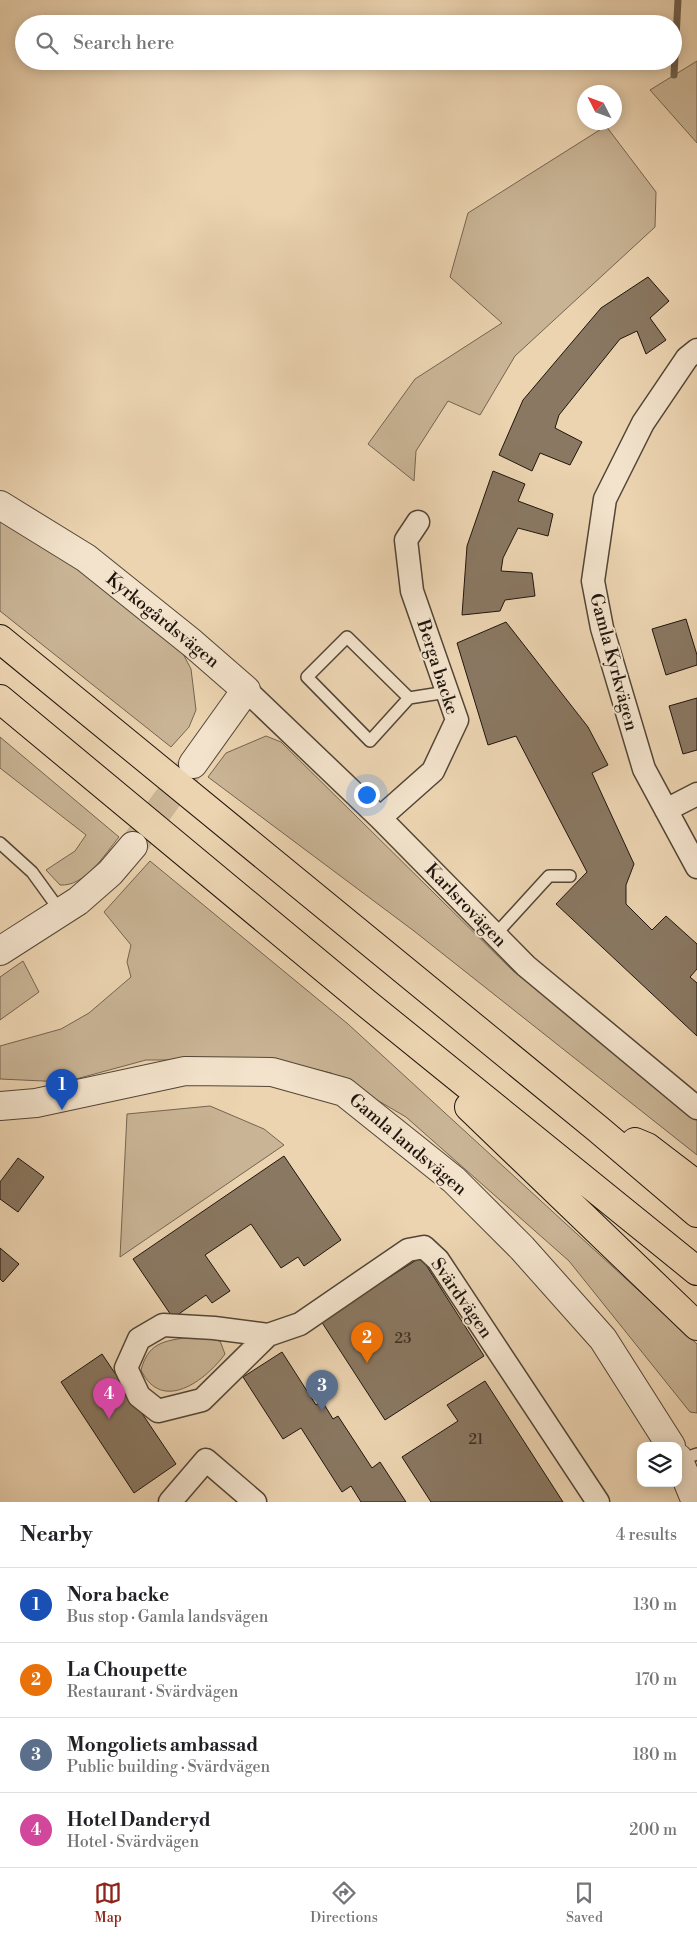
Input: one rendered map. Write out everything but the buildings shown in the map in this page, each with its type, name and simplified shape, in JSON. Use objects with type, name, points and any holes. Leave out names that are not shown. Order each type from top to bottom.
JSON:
[{"type":"highway","points":[[0,639],[598,1129],[697,1213]]},
{"type":"highway","points":[[0,699],[366,1003],[697,1271]]},
{"type":"highway","points":[[366,1003],[440,1080],[697,1326]]},
{"type":"highway","points":[[598,1129],[647,1147],[697,1185]]},
{"type":"street","name":"Gamla Kyrkvägen","points":[[697,350],[687,358],[643,423],[605,499],[593,581],[602,628],[644,769],[697,867]]},
{"type":"street","name":"Kyrkogårdsvägen","points":[[0,505],[86,558],[192,643],[246,690]]},
{"type":"street","name":"Berga backe","points":[[380,818],[433,771],[457,720],[412,591],[406,540],[418,522]]},
{"type":"street","points":[[193,764],[246,690]]},
{"type":"street","name":"Karlsrovägen","points":[[246,690],[380,818],[526,966],[697,1108]]},
{"type":"street","points":[[666,810],[697,794]]},
{"type":"street","points":[[0,951],[78,901],[110,873],[133,846]]},
{"type":"street","name":"Gamla landsvägen","points":[[0,1106],[36,1103],[185,1071],[272,1072],[344,1092],[454,1180],[522,1248],[604,1339],[685,1459],[696,1502]]},
{"type":"street","name":"Svärdvägen","points":[[268,1335],[214,1328],[163,1325],[139,1339],[126,1368],[139,1396],[158,1411],[202,1400],[268,1335],[300,1324],[408,1250],[424,1247],[438,1260],[598,1502]]},
{"type":"street","points":[[170,1502],[206,1460],[255,1502]]},
{"type":"lane","points":[[409,698],[347,637],[307,677],[370,741],[409,698],[447,692]]},
{"type":"lane","points":[[0,843],[32,872],[61,912]]},
{"type":"lane","points":[[495,935],[549,876],[570,876]]},
{"type":"shaded area","points":[[697,61],[697,143],[650,90]]},
{"type":"shaded area","points":[[600,130],[609,130],[656,192],[655,227],[515,356],[480,415],[448,401],[416,451],[414,481],[368,444],[415,379],[502,323],[450,277],[468,213]]},
{"type":"shaded area","points":[[0,519],[86,571],[180,648],[191,669],[196,710],[189,727],[171,747],[0,611]]},
{"type":"shaded area","points":[[266,736],[281,742],[513,971],[697,1115],[697,1155],[414,931],[208,777],[226,753]]},
{"type":"shaded area","points":[[0,737],[119,837],[94,868],[78,881],[60,885],[46,870],[75,851],[86,835],[0,768]]},
{"type":"shaded area","points":[[150,861],[348,1024],[697,1344],[697,1413],[690,1412],[569,1261],[406,1117],[331,1073],[275,1060],[146,1060],[65,1082],[0,1079],[0,1046],[61,1029],[89,1013],[131,977],[127,962],[131,945],[104,912]]},
{"type":"shaded area","points":[[23,961],[39,992],[0,1020],[0,977]]},
{"type":"shaded area","points":[[210,1106],[264,1129],[284,1145],[120,1257],[127,1114]]},
{"type":"shaded area","points":[[196,1336],[220,1341],[225,1354],[217,1364],[196,1382],[184,1388],[172,1391],[160,1390],[150,1383],[141,1370],[149,1352],[161,1343]]},
{"type":"waterway","points":[[677,15],[678,0]]},
{"type":"waterway","points":[[674,70],[674,75]]},
{"type":"tunnel","points":[[133,846],[192,765]]},
{"type":"place","name":"Nora backe","points":[[62,1110]]},
{"type":"place","name":"La Choupette","points":[[367,1363]]},
{"type":"place","name":"Mongoliets ambassad","points":[[322,1411]]},
{"type":"place","name":"Hotel Danderyd","points":[[109,1419]]}]
